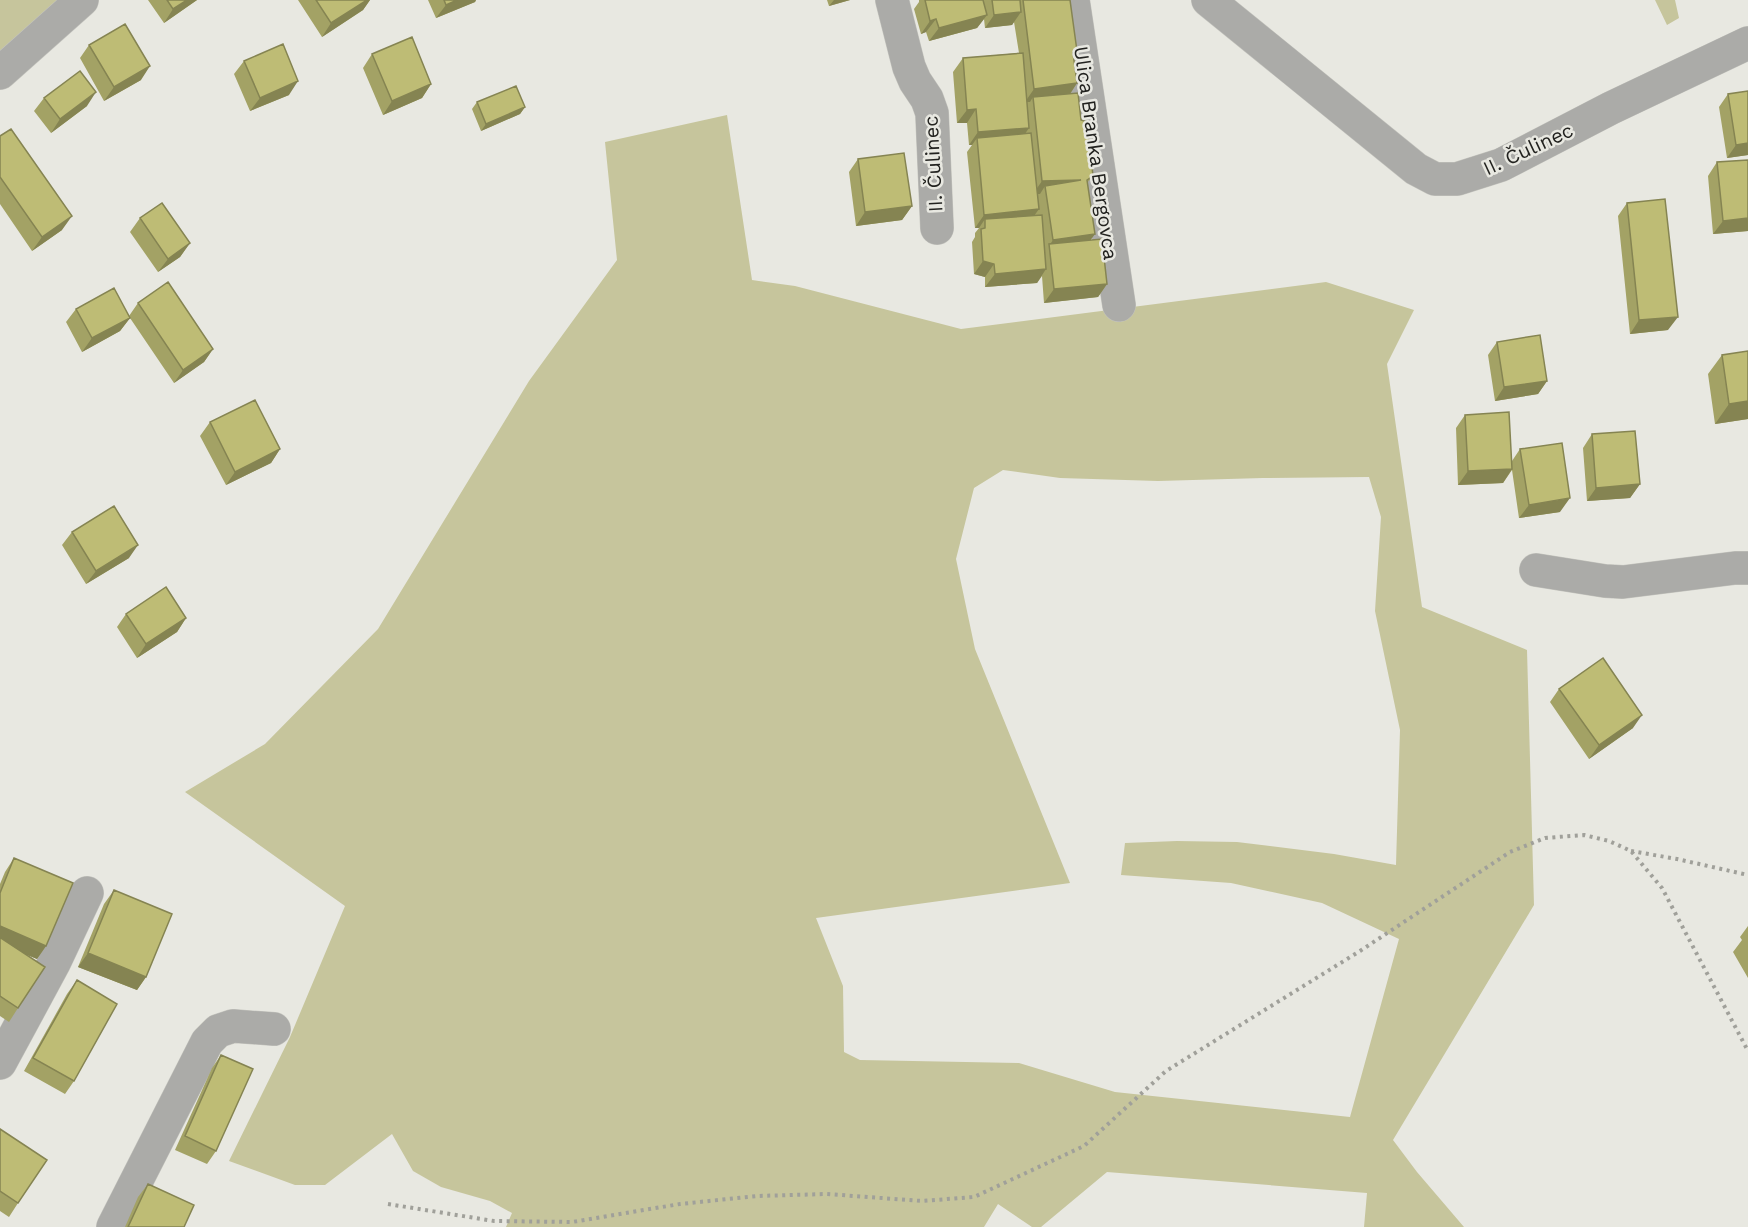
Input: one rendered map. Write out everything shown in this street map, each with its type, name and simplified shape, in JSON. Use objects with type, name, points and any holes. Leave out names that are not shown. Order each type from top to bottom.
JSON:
[{"type":"street","points":[[0,73],[82,0]]},
{"type":"street","name":"II. Čulinec","points":[[892,0],[909,67],[932,113],[937,228]]},
{"type":"street","name":"Ulica Branka Bergovca","points":[[1073,0],[1119,306]]},
{"type":"street","name":"II. Čulinec","points":[[1208,0],[1416,169],[1435,179],[1457,179],[1502,165],[1611,108],[1748,43]]},
{"type":"street","points":[[1536,570],[1623,582],[1748,568]]},
{"type":"street","points":[[0,1063],[54,963],[87,893]]},
{"type":"street","points":[[112,1227],[207,1042],[218,1031],[233,1026],[273,1029]]},
{"type":"path","points":[[388,1204],[494,1221],[572,1222],[680,1204],[757,1196],[827,1194],[922,1201],[974,1197],[1084,1146],[1166,1071],[1360,951],[1510,852],[1545,838],[1584,835],[1609,841],[1631,851],[1748,875]]},
{"type":"path","points":[[1631,851],[1662,888],[1748,1051]]},
{"type":"path","points":[[558,1227],[561,1222]]},
{"type":"green space","points":[[0,0],[68,0],[0,62]]},
{"type":"green space","points":[[1655,0],[1675,0],[1679,18],[1667,25]]},
{"type":"green space","points":[[727,115],[752,280],[795,286],[961,329],[1326,282],[1414,310],[1387,364],[1422,607],[1527,650],[1534,905],[1393,1140],[1464,1227],[1364,1227],[1367,1193],[1107,1172],[1041,1227],[1032,1227],[998,1204],[984,1227],[506,1227],[512,1213],[490,1201],[441,1187],[413,1171],[392,1134],[325,1185],[295,1185],[229,1161],[290,1037],[345,906],[185,792],[265,744],[378,629],[529,381],[617,260],[605,142]],"holes":[[[1003,470],[1060,478],[1158,481],[1369,477],[1381,517],[1375,611],[1400,730],[1396,865],[1334,854],[1237,842],[1177,841],[1125,843],[1121,875],[1231,883],[1322,903],[1399,939],[1350,1117],[1115,1092],[1019,1063],[860,1060],[844,1052],[843,986],[816,918],[1070,883],[975,649],[956,559],[974,488]]]},
{"type":"building","points":[[167,0],[187,0],[173,9]]},
{"type":"building","points":[[316,0],[367,0],[331,23]]},
{"type":"building","points":[[444,0],[457,0],[446,5]]},
{"type":"building","points":[[925,0],[983,0],[987,15],[939,28],[936,19],[930,21]]},
{"type":"building","points":[[992,0],[1020,0],[1021,12],[994,15]]},
{"type":"building","points":[[1023,0],[1070,0],[1077,51],[1073,53],[1077,83],[1034,89]]},
{"type":"building","points":[[125,24],[150,66],[114,87],[89,45]]},
{"type":"building","points":[[412,37],[431,84],[392,101],[372,54]]},
{"type":"building","points":[[283,44],[298,81],[260,98],[244,61]]},
{"type":"building","points":[[1023,53],[1029,128],[978,132],[976,109],[967,110],[963,58]]},
{"type":"building","points":[[80,71],[96,92],[60,119],[44,98]]},
{"type":"building","points":[[516,86],[525,107],[486,124],[477,102]]},
{"type":"building","points":[[1748,91],[1748,143],[1736,145],[1728,94]]},
{"type":"building","points":[[1078,93],[1081,120],[1087,122],[1093,176],[1087,180],[1095,234],[1053,240],[1045,186],[1081,180],[1042,181],[1033,97]]},
{"type":"building","points":[[11,129],[72,216],[42,237],[0,177],[0,136]]},
{"type":"building","points":[[1031,133],[1039,209],[984,215],[977,138]]},
{"type":"building","points":[[904,153],[912,206],[865,212],[858,159]]},
{"type":"building","points":[[1748,160],[1748,218],[1723,221],[1717,162]]},
{"type":"building","points":[[1665,199],[1678,317],[1639,320],[1627,203]]},
{"type":"building","points":[[162,203],[190,243],[168,259],[140,218]]},
{"type":"building","points":[[1042,215],[1046,269],[995,274],[994,264],[983,261],[981,229],[985,228],[985,219]]},
{"type":"building","points":[[1102,239],[1107,284],[1054,289],[1049,244]]},
{"type":"building","points":[[168,282],[213,349],[183,370],[138,303]]},
{"type":"building","points":[[114,288],[130,318],[92,338],[76,309]]},
{"type":"building","points":[[1540,335],[1547,381],[1504,387],[1497,342]]},
{"type":"building","points":[[1748,351],[1748,401],[1729,404],[1722,355]]},
{"type":"building","points":[[255,400],[280,449],[235,472],[210,422]]},
{"type":"building","points":[[1509,412],[1512,469],[1468,471],[1465,415]]},
{"type":"building","points":[[1635,431],[1640,484],[1596,488],[1592,434]]},
{"type":"building","points":[[1562,443],[1570,498],[1529,505],[1520,449]]},
{"type":"building","points":[[114,506],[138,545],[96,571],[72,532]]},
{"type":"building","points":[[166,587],[186,618],[146,644],[126,614]]},
{"type":"building","points":[[1603,658],[1642,715],[1599,745],[1559,689]]},
{"type":"building","points":[[14,858],[73,883],[46,946],[0,926],[0,893]]},
{"type":"building","points":[[114,890],[172,914],[146,977],[88,953]]},
{"type":"building","points":[[0,938],[45,967],[18,1008],[0,996]]},
{"type":"building","points":[[77,980],[117,1004],[74,1081],[33,1058]]},
{"type":"building","points":[[221,1055],[253,1069],[216,1151],[185,1136]]},
{"type":"building","points":[[0,1129],[47,1160],[18,1203],[0,1191]]},
{"type":"building","points":[[148,1184],[194,1205],[184,1227],[128,1227]]}]
